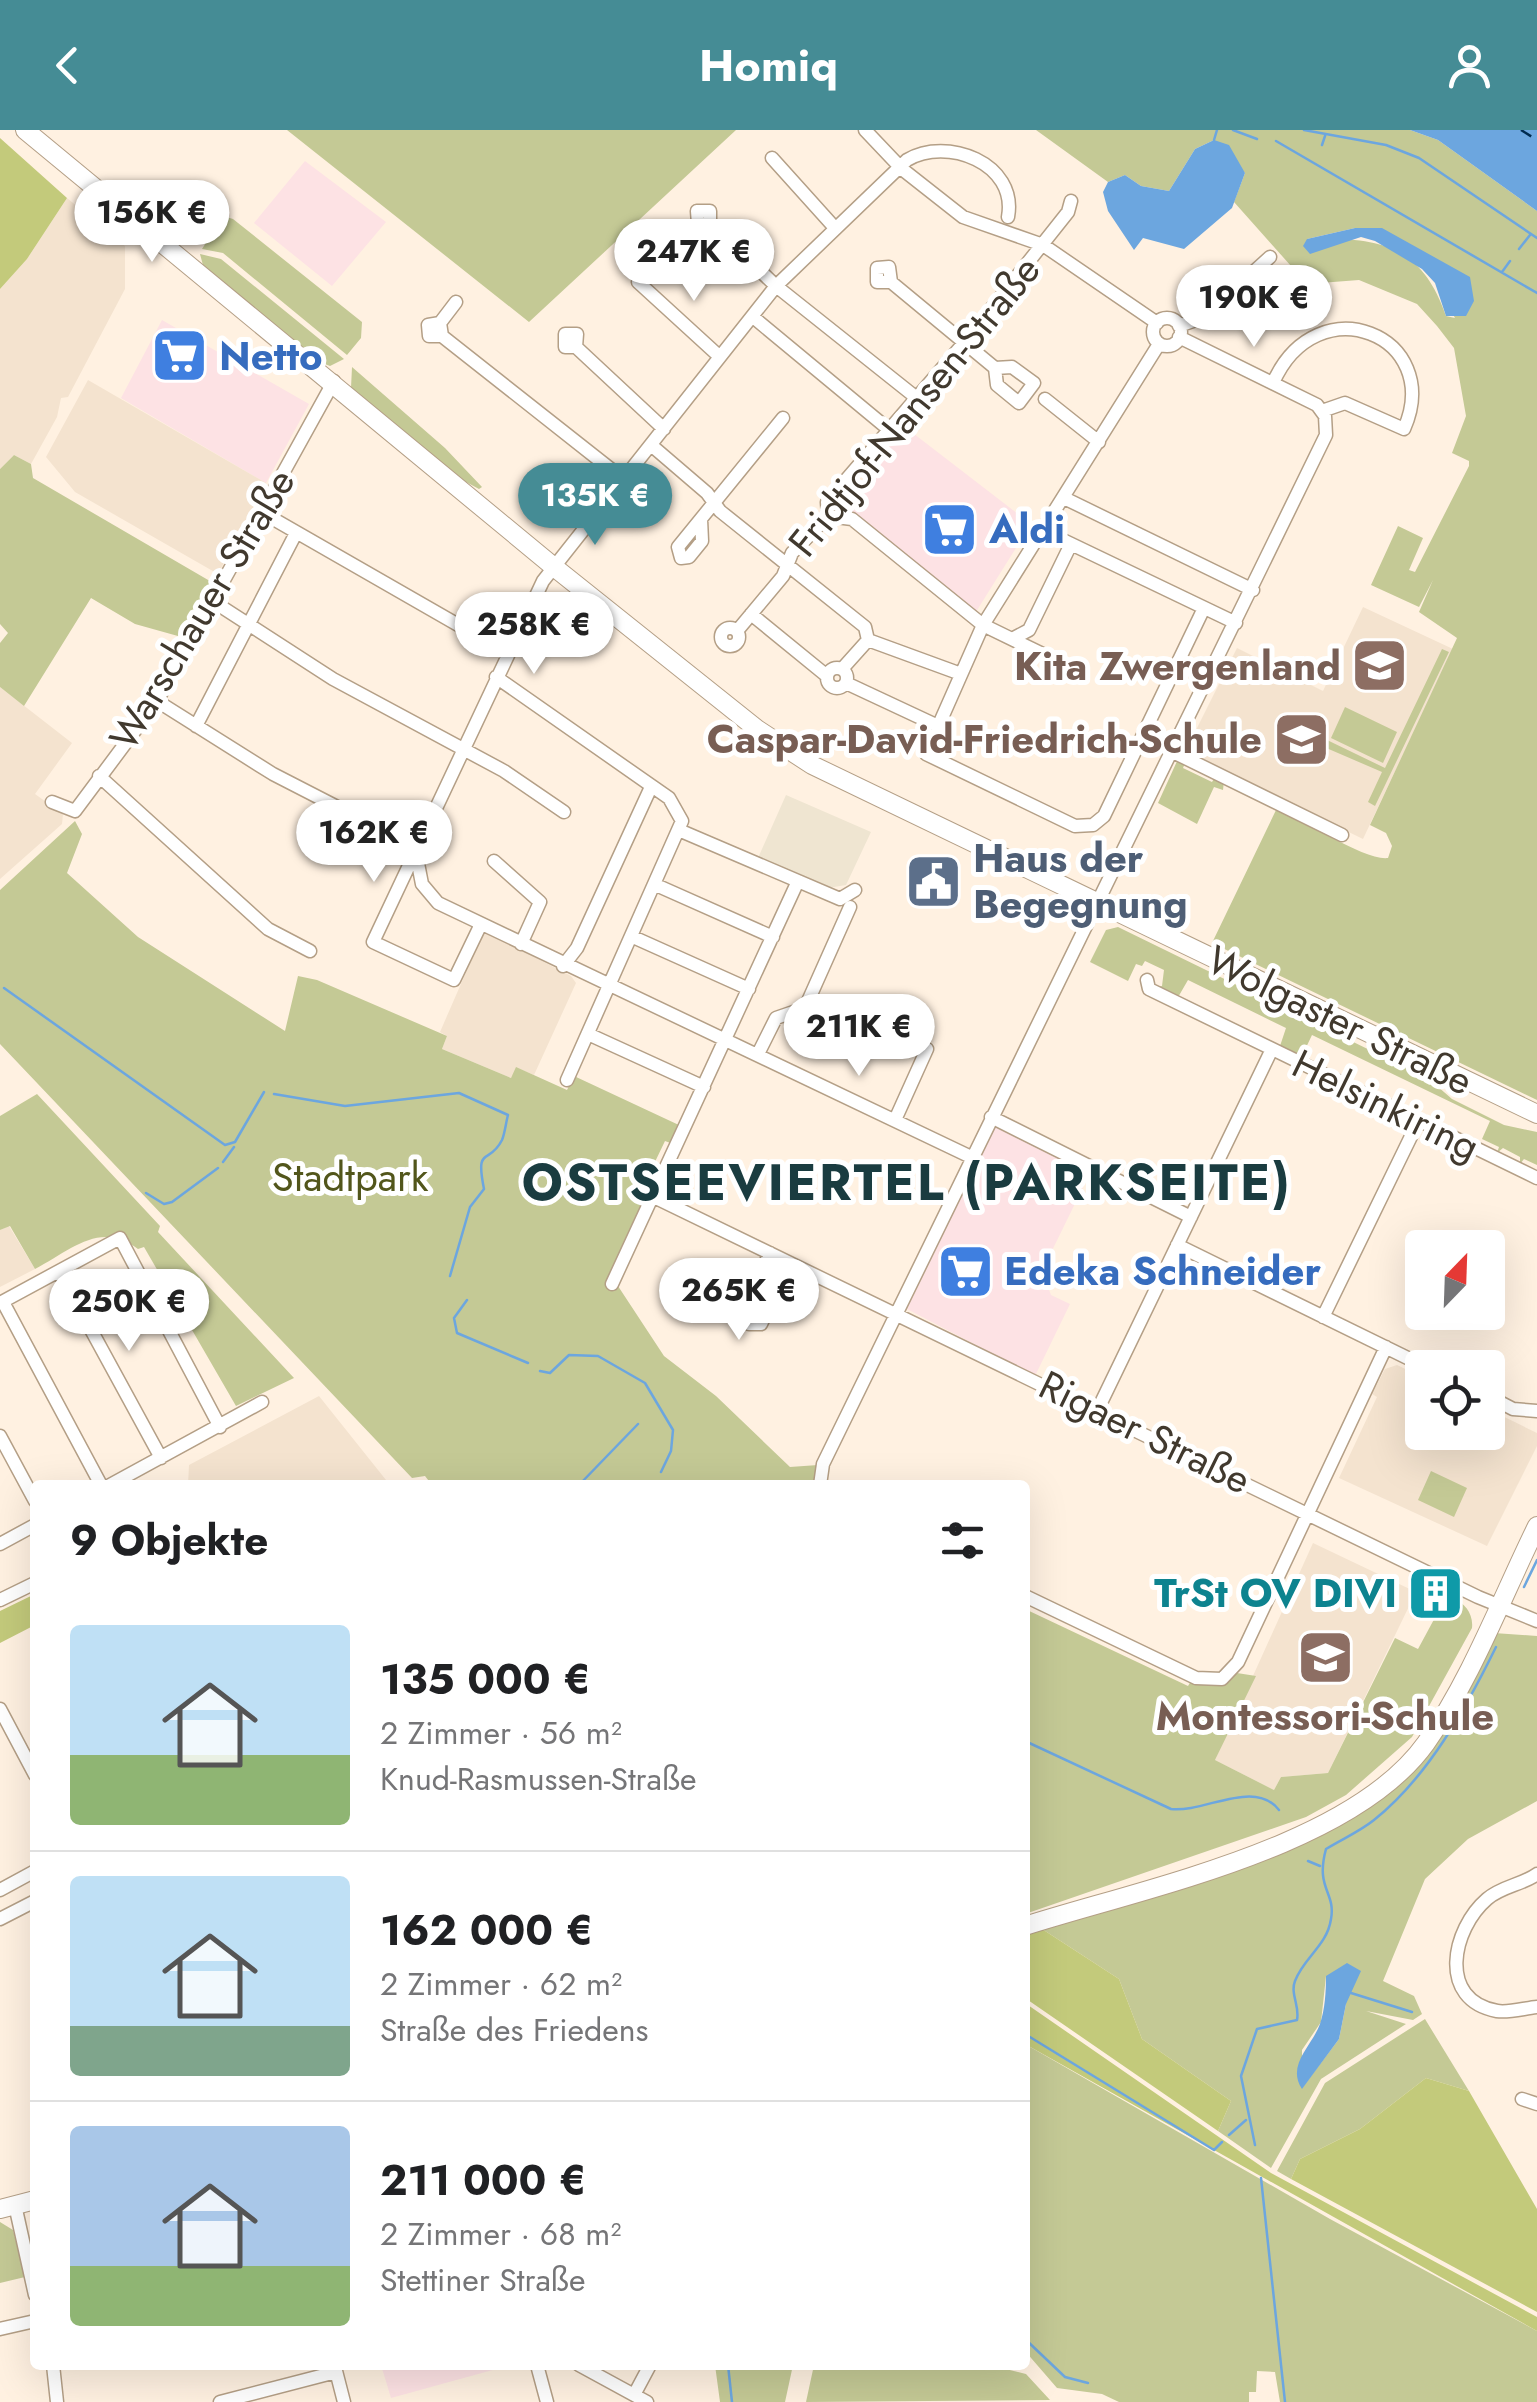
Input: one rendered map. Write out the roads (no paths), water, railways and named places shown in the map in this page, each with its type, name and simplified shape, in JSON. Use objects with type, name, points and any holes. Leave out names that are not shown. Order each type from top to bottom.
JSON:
[{"type":"main road","name":"Wolgaster Straße","points":[[26,130],[554,566],[757,728],[812,765],[1537,1114]]},
{"type":"main road","points":[[1030,1924],[1258,1852],[1359,1804],[1398,1775],[1426,1742],[1537,1526]]},
{"type":"street","points":[[865,130],[899,166],[963,217],[1043,245],[1156,323]]},
{"type":"street","points":[[481,924],[454,980],[373,942],[496,676],[554,566],[776,286],[899,166],[925,151],[947,150],[968,155],[998,178],[1007,197],[1008,217]]},
{"type":"street","points":[[772,158],[836,228]]},
{"type":"street","name":"Fridtjof-Nansen-Straße","points":[[651,445],[787,565],[799,544],[828,516],[827,502],[887,428],[897,424],[964,344],[1043,245],[1071,202]]},
{"type":"street","points":[[710,223],[776,286],[918,399]]},
{"type":"street","points":[[1159,344],[1172,345],[1179,331],[1204,317],[1270,257]]},
{"type":"street","points":[[638,282],[720,357]]},
{"type":"street","points":[[891,282],[995,368]]},
{"type":"street","points":[[456,302],[441,330],[622,478]]},
{"type":"street","points":[[753,317],[887,428]]},
{"type":"street","points":[[821,1480],[823,1464],[895,1313],[1326,435],[1322,411],[1310,401],[1179,331],[1168,319],[1156,323]]},
{"type":"street","points":[[1156,323],[1153,334],[1159,344]]},
{"type":"street","points":[[1272,382],[1294,346],[1315,334],[1337,328],[1364,331],[1393,346],[1413,385],[1414,405],[1404,430],[1345,403],[1322,411]]},
{"type":"street","points":[[1159,344],[983,625],[926,754],[1075,826],[1093,825],[1104,816],[1204,608]]},
{"type":"street","points":[[576,347],[664,428]]},
{"type":"street","name":"Warschauer Straße","points":[[52,802],[75,811],[156,701],[334,381]]},
{"type":"street","points":[[1045,399],[1098,442]]},
{"type":"street","points":[[701,519],[783,418]]},
{"type":"street","points":[[1064,498],[1253,590]]},
{"type":"street","points":[[262,513],[508,653]]},
{"type":"street","points":[[828,516],[860,525],[983,625],[1059,662]]},
{"type":"street","points":[[1044,531],[1236,623]]},
{"type":"street","name":"Warschauer Straße","points":[[196,726],[296,533]]},
{"type":"street","points":[[1012,639],[1029,630],[1071,544]]},
{"type":"street","points":[[737,631],[787,565],[865,627],[868,640],[844,676]]},
{"type":"street","points":[[214,602],[394,715],[462,749],[564,812]]},
{"type":"street","points":[[750,614],[827,676],[832,669],[938,726]]},
{"type":"street","points":[[868,640],[961,674]]},
{"type":"street","points":[[496,676],[678,810],[681,831],[567,1080]]},
{"type":"street","points":[[156,701],[273,774],[415,847],[428,894],[481,924],[971,1157]]},
{"type":"street","points":[[1171,750],[1342,836]]},
{"type":"street","points":[[99,776],[268,929],[310,951]]},
{"type":"street","points":[[563,966],[577,948],[651,787]]},
{"type":"street","points":[[681,831],[840,899],[855,890]]},
{"type":"street","points":[[494,861],[540,902],[521,944]]},
{"type":"street","points":[[612,1284],[798,881]]},
{"type":"street","points":[[656,885],[773,936]]},
{"type":"street","points":[[758,1054],[776,1018],[805,1008],[850,907]]},
{"type":"street","points":[[632,937],[749,990]]},
{"type":"street","points":[[1147,980],[1150,989],[1272,1049]]},
{"type":"street","points":[[588,1034],[704,1087]]},
{"type":"street","points":[[895,1120],[928,1049]]},
{"type":"street","name":"Helsinkiring","points":[[1098,1409],[1272,1049],[1537,1178]]},
{"type":"street","points":[[991,1117],[1191,1217]]},
{"type":"street","points":[[1323,1317],[1419,1120]]},
{"type":"street","name":"Rigaer Straße","points":[[654,1197],[1498,1606],[1537,1621]]},
{"type":"street","points":[[98,1480],[1,1303],[120,1238],[220,1427]]},
{"type":"street","points":[[1177,1246],[1405,1356]]},
{"type":"street","points":[[770,1253],[740,1316],[749,1324],[762,1324],[790,1263]]},
{"type":"street","points":[[59,1271],[161,1458]]},
{"type":"street","points":[[1030,1598],[1196,1678],[1222,1679],[1235,1667],[1386,1347]]},
{"type":"street","points":[[119,1480],[262,1402]]},
{"type":"street","points":[[1505,1405],[1537,1411]]},
{"type":"street","points":[[0,1436],[30,1492]]},
{"type":"street","points":[[0,1544],[30,1528]]},
{"type":"street","points":[[0,1600],[30,1585]]},
{"type":"street","points":[[0,1709],[30,1766]]},
{"type":"street","points":[[1537,1874],[1484,1902],[1460,1939],[1455,1967],[1463,1991],[1482,2005],[1498,2011],[1537,2007]]},
{"type":"street","points":[[0,1890],[30,1876]]},
{"type":"street","points":[[0,1919],[30,1904]]},
{"type":"street","points":[[1522,2099],[1537,2104]]},
{"type":"street","points":[[8,2207],[30,2278]]},
{"type":"street","points":[[0,2329],[30,2322]]},
{"type":"street","points":[[54,2370],[57,2402]]},
{"type":"street","points":[[220,2402],[329,2370]]},
{"type":"street","points":[[336,2370],[344,2402]]},
{"type":"street","points":[[538,2370],[547,2402]]},
{"type":"street","points":[[588,2370],[640,2398],[648,2370]]},
{"type":"water","points":[[1410,130],[1537,130],[1537,211],[1438,140]]},
{"type":"water","points":[[1214,140],[1229,145],[1245,173],[1232,208],[1184,249],[1143,238],[1134,250],[1108,211],[1103,192],[1108,182],[1125,175],[1141,186],[1169,191],[1195,149]]},
{"type":"water","points":[[1355,228],[1382,228],[1470,277],[1474,301],[1466,316],[1446,316],[1435,283],[1422,269],[1375,241],[1361,237],[1310,254],[1303,246],[1307,239]]},
{"type":"water","points":[[1347,1963],[1361,1971],[1346,2004],[1339,2039],[1302,2089],[1297,2072],[1320,2024],[1326,1976]]},
{"type":"waterway","points":[[1214,140],[1217,130]]},
{"type":"waterway","points":[[1233,130],[1257,139]]},
{"type":"waterway","points":[[1304,130],[1386,145],[1419,158],[1537,238]]},
{"type":"waterway","points":[[1322,145],[1325,136]]},
{"type":"waterway","points":[[1276,141],[1537,293]]},
{"type":"waterway","points":[[1519,249],[1530,235]]},
{"type":"waterway","points":[[1502,272],[1510,261]]},
{"type":"waterway","points":[[4,988],[225,1145],[235,1142],[264,1092]]},
{"type":"waterway","points":[[274,1094],[345,1106],[459,1093],[508,1115],[502,1140],[482,1161],[484,1189],[470,1207],[450,1276]]},
{"type":"waterway","points":[[223,1162],[234,1147]]},
{"type":"waterway","points":[[146,1193],[164,1204],[172,1202],[218,1168]]},
{"type":"waterway","points":[[467,1300],[454,1318],[457,1333],[528,1363]]},
{"type":"waterway","points":[[540,1371],[550,1373],[569,1355],[598,1356],[645,1383],[673,1430],[671,1451],[661,1472]]},
{"type":"waterway","points":[[584,1480],[638,1424]]},
{"type":"waterway","points":[[1524,1587],[1537,1560]]},
{"type":"waterway","points":[[1255,2145],[1241,2076],[1257,2029],[1297,2020],[1295,1981],[1325,1937],[1331,1919],[1323,1873],[1326,1849],[1374,1820],[1412,1783],[1458,1717],[1496,1647]]},
{"type":"waterway","points":[[1030,1743],[1171,1809],[1256,1797],[1279,1810]]},
{"type":"waterway","points":[[1308,1861],[1320,1866]]},
{"type":"waterway","points":[[1351,1993],[1412,2012]]},
{"type":"waterway","points":[[1030,2037],[1214,2150],[1222,2142]]},
{"type":"waterway","points":[[1229,2135],[1246,2120]]},
{"type":"waterway","points":[[1261,2178],[1285,2402]]},
{"type":"waterway","points":[[1030,2344],[1065,2377],[1088,2383]]},
{"type":"waterway","points":[[729,2370],[732,2402]]},
{"type":"place","name":"Netto","points":[[180,356]]},
{"type":"place","name":"Aldi","points":[[950,529]]},
{"type":"place","name":"Kita Zwergenland","points":[[1380,666]]},
{"type":"place","name":"Caspar-David-Friedrich-Schule","points":[[1301,739]]},
{"type":"place","name":"Haus der Begegnung","points":[[934,881]]},
{"type":"place","name":"Edeka Schneider","points":[[965,1271]]},
{"type":"place","name":"TrSt OV DIVI","points":[[1436,1593]]},
{"type":"place","name":"Montessori-Schule","points":[[1325,1657]]},
{"type":"district","name":"OSTSEEVIERTEL (PARKSEITE)","points":[[907,1182]]},
{"type":"park label","name":"Stadtpark","points":[[350,1177]]}]
